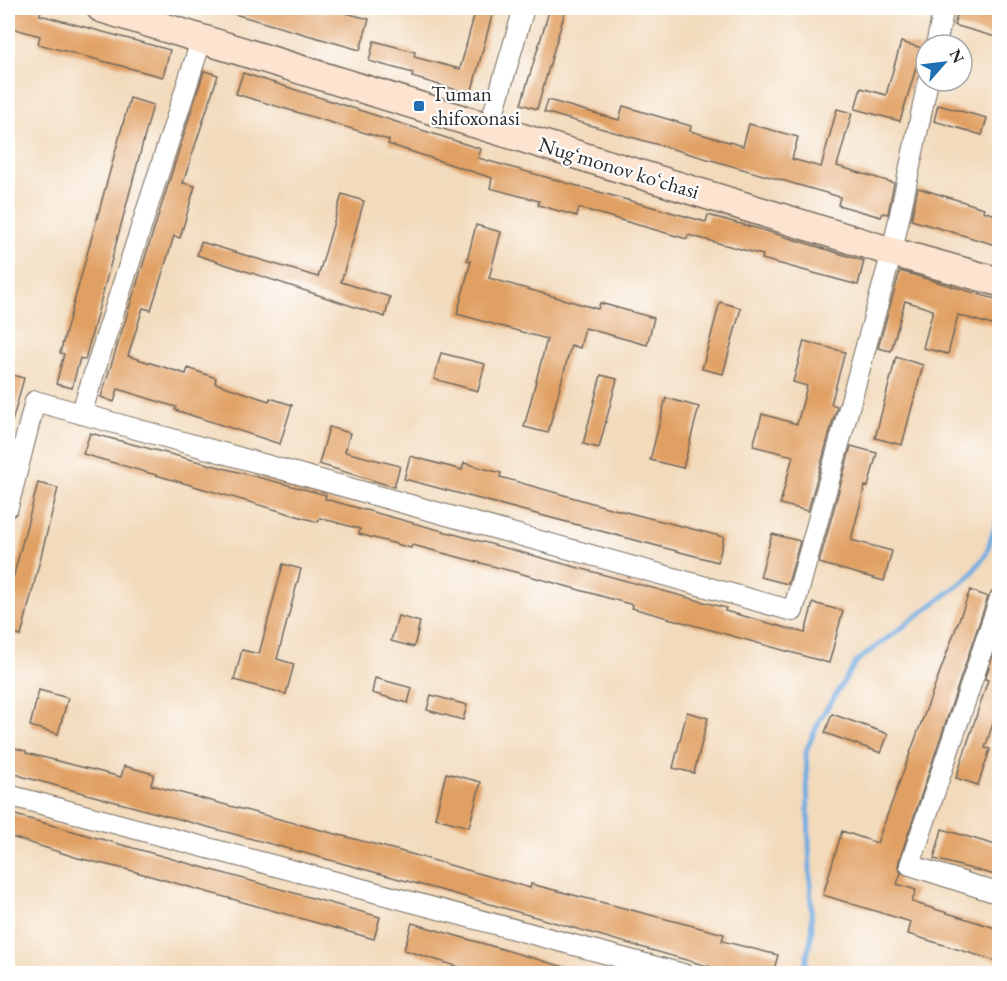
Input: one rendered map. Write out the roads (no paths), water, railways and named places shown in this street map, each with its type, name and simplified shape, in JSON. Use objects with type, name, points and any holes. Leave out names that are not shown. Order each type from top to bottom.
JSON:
[{"type":"main road","name":"Nugʻmonov koʻchasi","points":[[101,8],[892,252],[999,282]]},
{"type":"street","points":[[489,128],[524,8]]},
{"type":"street","points":[[939,33],[944,8]]},
{"type":"street","points":[[81,414],[202,38]]},
{"type":"street","points":[[8,507],[35,401],[793,611],[892,252],[925,93]]},
{"type":"street","points":[[999,598],[910,865],[999,894]]},
{"type":"street","points":[[8,795],[683,974]]},
{"type":"waterway","points":[[803,974],[812,933],[806,751],[820,719],[857,661],[968,578],[986,554],[1000,511]]},
{"type":"place","name":"Tuman shifoxonasi","points":[[419,106]]}]
